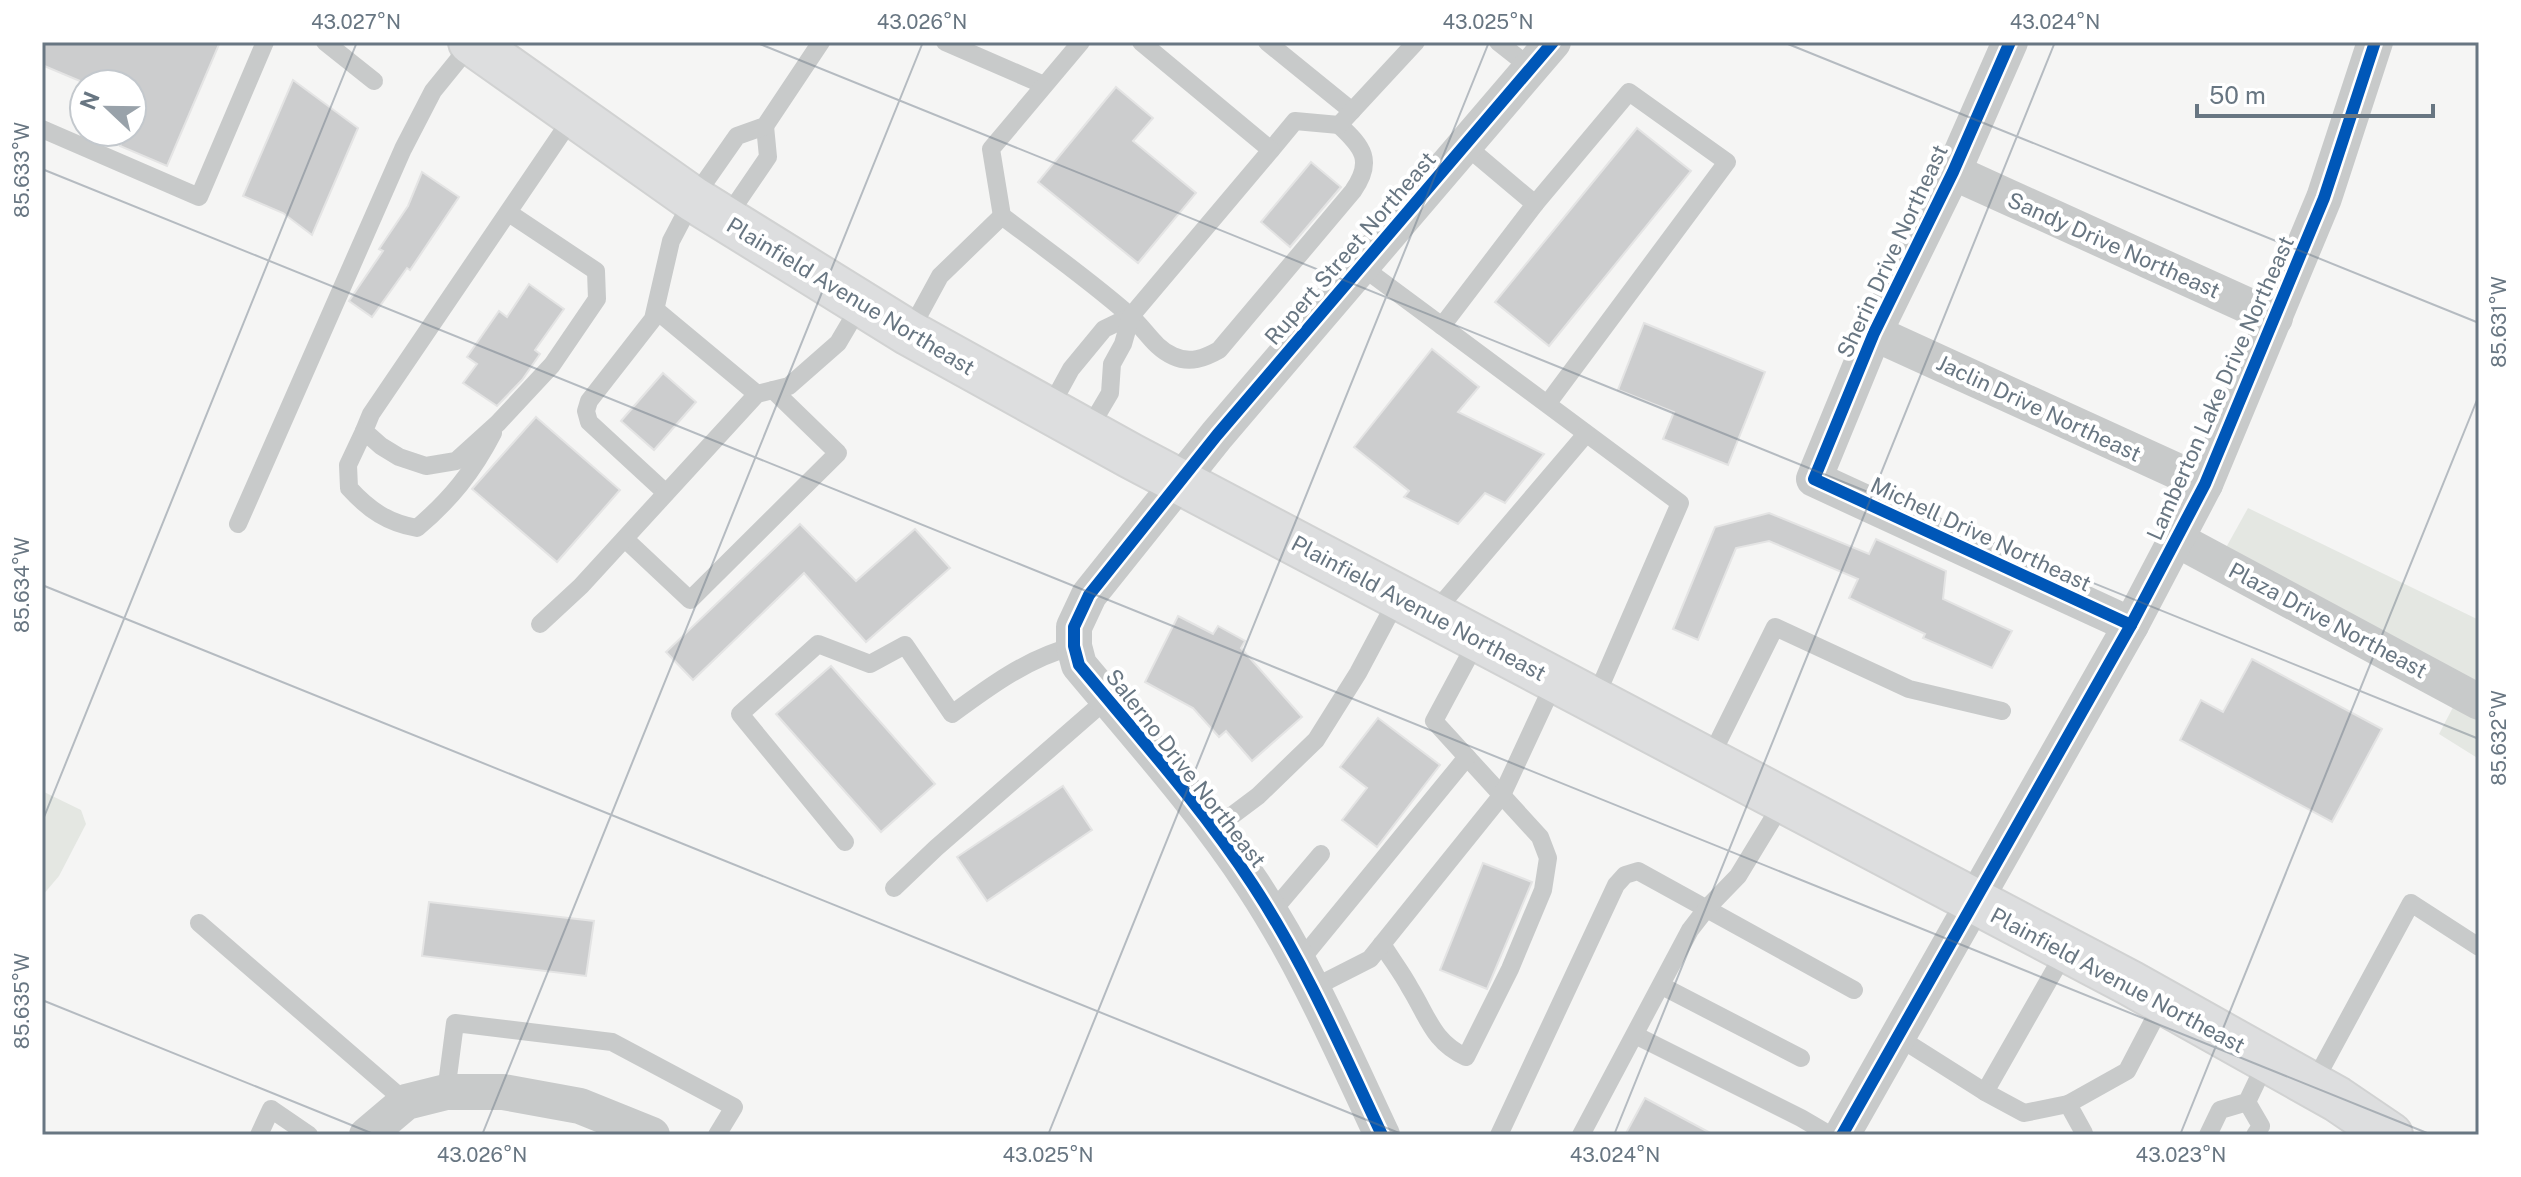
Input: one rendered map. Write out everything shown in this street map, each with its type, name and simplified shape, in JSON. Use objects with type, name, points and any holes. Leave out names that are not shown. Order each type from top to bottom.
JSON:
[{"type":"main road","name":"Plainfield Avenue Northeast","points":[[472,42],[709,210],[909,333],[1087,432],[2163,1002],[2312,1086],[2390,1135]]},
{"type":"street","name":"Sherin Drive Northeast","points":[[1814,479],[1874,333],[1953,172],[2010,42]]},
{"type":"street","name":"Lamberton Lake Drive Northeast","points":[[1842,1135],[2131,625],[2205,484],[2324,198],[2375,42]]},
{"type":"street","name":"Rupert Street Northeast","points":[[1179,481],[1542,55]]},
{"type":"street","name":"Sandy Drive Northeast","points":[[1953,172],[2275,318]]},
{"type":"street","name":"Jaclin Drive Northeast","points":[[1874,333],[2205,484]]},
{"type":"street","name":"Michell Drive Northeast","points":[[1814,479],[2131,625]]},
{"type":"street","points":[[1074,646],[1074,627],[1089,595],[1179,481]]},
{"type":"street","name":"Plaza Drive Northeast","points":[[2176,539],[2479,702]]},
{"type":"street","name":"Salerno Drive Northeast","points":[[1074,646],[1079,665],[1214,829],[1271,913],[1306,975],[1382,1135]]},
{"type":"street","points":[[367,1135],[406,1102],[446,1092],[503,1092],[580,1106],[652,1135]]},
{"type":"lane","points":[[42,129],[199,197],[265,42]]},
{"type":"lane","points":[[325,42],[374,81]]},
{"type":"lane","points":[[238,524],[403,149],[433,91],[472,42]]},
{"type":"lane","points":[[709,210],[737,136],[765,126],[821,42]]},
{"type":"lane","points":[[945,42],[1044,85]]},
{"type":"lane","points":[[1081,42],[991,149],[1002,216],[1131,316],[1153,343],[1174,357],[1189,360],[1204,359],[1219,350],[1361,180],[1365,166],[1363,152],[1345,118],[1267,42]]},
{"type":"lane","points":[[1141,42],[1271,150]]},
{"type":"lane","points":[[1048,411],[1071,369],[1104,329],[1131,316],[1295,121],[1345,118],[1416,42]]},
{"type":"lane","points":[[1498,42],[1542,55]]},
{"type":"lane","points":[[1442,326],[1535,204],[1629,92],[1727,162],[1548,403]]},
{"type":"lane","points":[[498,423],[476,466],[439,510],[417,528],[395,524],[367,507],[349,488],[348,465],[371,414],[574,115]]},
{"type":"lane","points":[[666,493],[589,422],[586,411],[589,401],[653,319],[671,241],[768,157],[765,126]]},
{"type":"lane","points":[[1465,145],[1535,204]]},
{"type":"lane","points":[[364,431],[399,457],[426,466],[456,461],[498,423],[552,365],[597,299],[596,271],[509,213]]},
{"type":"lane","points":[[909,333],[940,276],[1002,216]]},
{"type":"lane","points":[[1361,266],[1680,503],[1594,701]]},
{"type":"lane","points":[[540,624],[581,586],[765,392],[789,386],[838,343],[861,304]]},
{"type":"lane","points":[[625,539],[690,600],[838,453],[765,392],[656,310]]},
{"type":"lane","points":[[1087,432],[1110,393],[1112,364],[1123,344],[1131,316]]},
{"type":"lane","points":[[1214,829],[1258,796],[1316,740],[1358,673],[1416,605],[1586,434]]},
{"type":"lane","points":[[1708,762],[1775,627],[1909,689],[2002,711]]},
{"type":"lane","points":[[1382,944],[1411,988],[1435,1035],[1453,1051],[1466,1057],[1510,969],[1543,890],[1548,858],[1540,837],[1434,721],[1478,639]]},
{"type":"lane","points":[[845,842],[740,714],[818,644],[870,664],[905,645],[952,714],[993,684],[1046,653],[1074,646]]},
{"type":"lane","points":[[1306,975],[1370,959],[1502,795],[1555,681]]},
{"type":"lane","points":[[894,888],[1107,699]]},
{"type":"lane","points":[[1306,975],[1467,757]]},
{"type":"lane","points":[[1581,1135],[1690,930],[1738,876],[1783,802]]},
{"type":"lane","points":[[1271,913],[1321,854]]},
{"type":"lane","points":[[1499,1135],[1616,885],[1625,875],[1638,871],[1854,990]]},
{"type":"lane","points":[[2312,1086],[2411,903],[2479,947]]},
{"type":"lane","points":[[199,923],[406,1102]]},
{"type":"lane","points":[[1985,1092],[2066,950]]},
{"type":"lane","points":[[1662,986],[1801,1058]]},
{"type":"lane","points":[[1898,1037],[2024,1113],[2068,1104],[2127,1071],[2163,1002]]},
{"type":"lane","points":[[446,1092],[455,1023],[612,1042],[734,1107],[717,1135]]},
{"type":"lane","points":[[1635,1035],[1830,1135]]},
{"type":"lane","points":[[2208,1135],[2220,1110],[2247,1102],[2267,1060]]},
{"type":"lane","points":[[2247,1102],[2261,1126],[2255,1135]]},
{"type":"lane","points":[[2068,1104],[2084,1133]]},
{"type":"lane","points":[[259,1135],[271,1109],[309,1135]]},
{"type":"shaded area","points":[[2248,508],[2479,620],[2479,759],[2439,734],[2461,692],[2218,562]]},
{"type":"shaded area","points":[[42,791],[81,810],[86,824],[59,876],[42,896]]},
{"type":"building","points":[[42,42],[220,42],[167,166],[125,148],[148,148],[148,68],[68,68],[68,76],[42,65]]},
{"type":"building","points":[[293,80],[358,128],[312,235],[283,213],[243,196]]},
{"type":"building","points":[[1116,87],[1153,118],[1133,141],[1196,193],[1138,263],[1038,182]]},
{"type":"building","points":[[1637,128],[1691,171],[1549,346],[1495,302]]},
{"type":"building","points":[[1311,162],[1341,187],[1290,247],[1261,222]]},
{"type":"building","points":[[422,172],[459,197],[410,270],[407,268],[372,317],[349,301],[383,251],[379,249],[408,206]]},
{"type":"building","points":[[529,284],[564,309],[535,350],[540,354],[522,380],[497,406],[463,383],[477,364],[467,357],[499,311],[507,317]]},
{"type":"building","points":[[1644,323],[1765,372],[1728,465],[1663,439],[1674,412],[1618,390]]},
{"type":"building","points":[[1432,349],[1479,387],[1458,412],[1544,454],[1505,503],[1485,493],[1458,524],[1404,497],[1409,491],[1354,447]]},
{"type":"building","points":[[663,373],[696,402],[654,450],[621,421]]},
{"type":"building","points":[[536,417],[620,490],[557,562],[472,489]]},
{"type":"building","points":[[1769,513],[1869,554],[1876,539],[1946,571],[1943,599],[2012,631],[1992,668],[1923,638],[1925,634],[1849,598],[1858,579],[1769,541],[1736,548],[1698,640],[1673,629],[1715,527]]},
{"type":"building","points":[[800,524],[856,581],[915,529],[950,568],[866,642],[804,573],[693,680],[666,652]]},
{"type":"building","points":[[1178,616],[1213,634],[1218,626],[1245,641],[1241,648],[1302,717],[1252,761],[1226,731],[1219,737],[1193,708],[1145,682]]},
{"type":"building","points":[[2252,659],[2382,729],[2332,822],[2180,740],[2201,700],[2223,712]]},
{"type":"building","points":[[831,666],[935,784],[881,832],[776,714]]},
{"type":"building","points":[[1378,718],[1440,765],[1377,847],[1342,820],[1367,788],[1340,767]]},
{"type":"building","points":[[1063,786],[1092,830],[987,901],[957,857]]},
{"type":"building","points":[[1483,863],[1532,882],[1487,989],[1440,970]]},
{"type":"building","points":[[429,902],[594,921],[586,976],[422,956]]},
{"type":"building","points":[[1645,1098],[1714,1135],[1625,1135]]},
{"type":"cycle path","points":[[1382,1135],[1322,1008],[1272,915],[1191,800],[1079,665],[1074,646],[1074,627],[1089,595],[1217,435],[1553,42]]},
{"type":"cycle path","points":[[2010,42],[1953,172],[1874,333],[1814,479],[2131,625]]},
{"type":"cycle path","points":[[1842,1135],[2131,625],[2205,484],[2324,198],[2375,42]]}]
